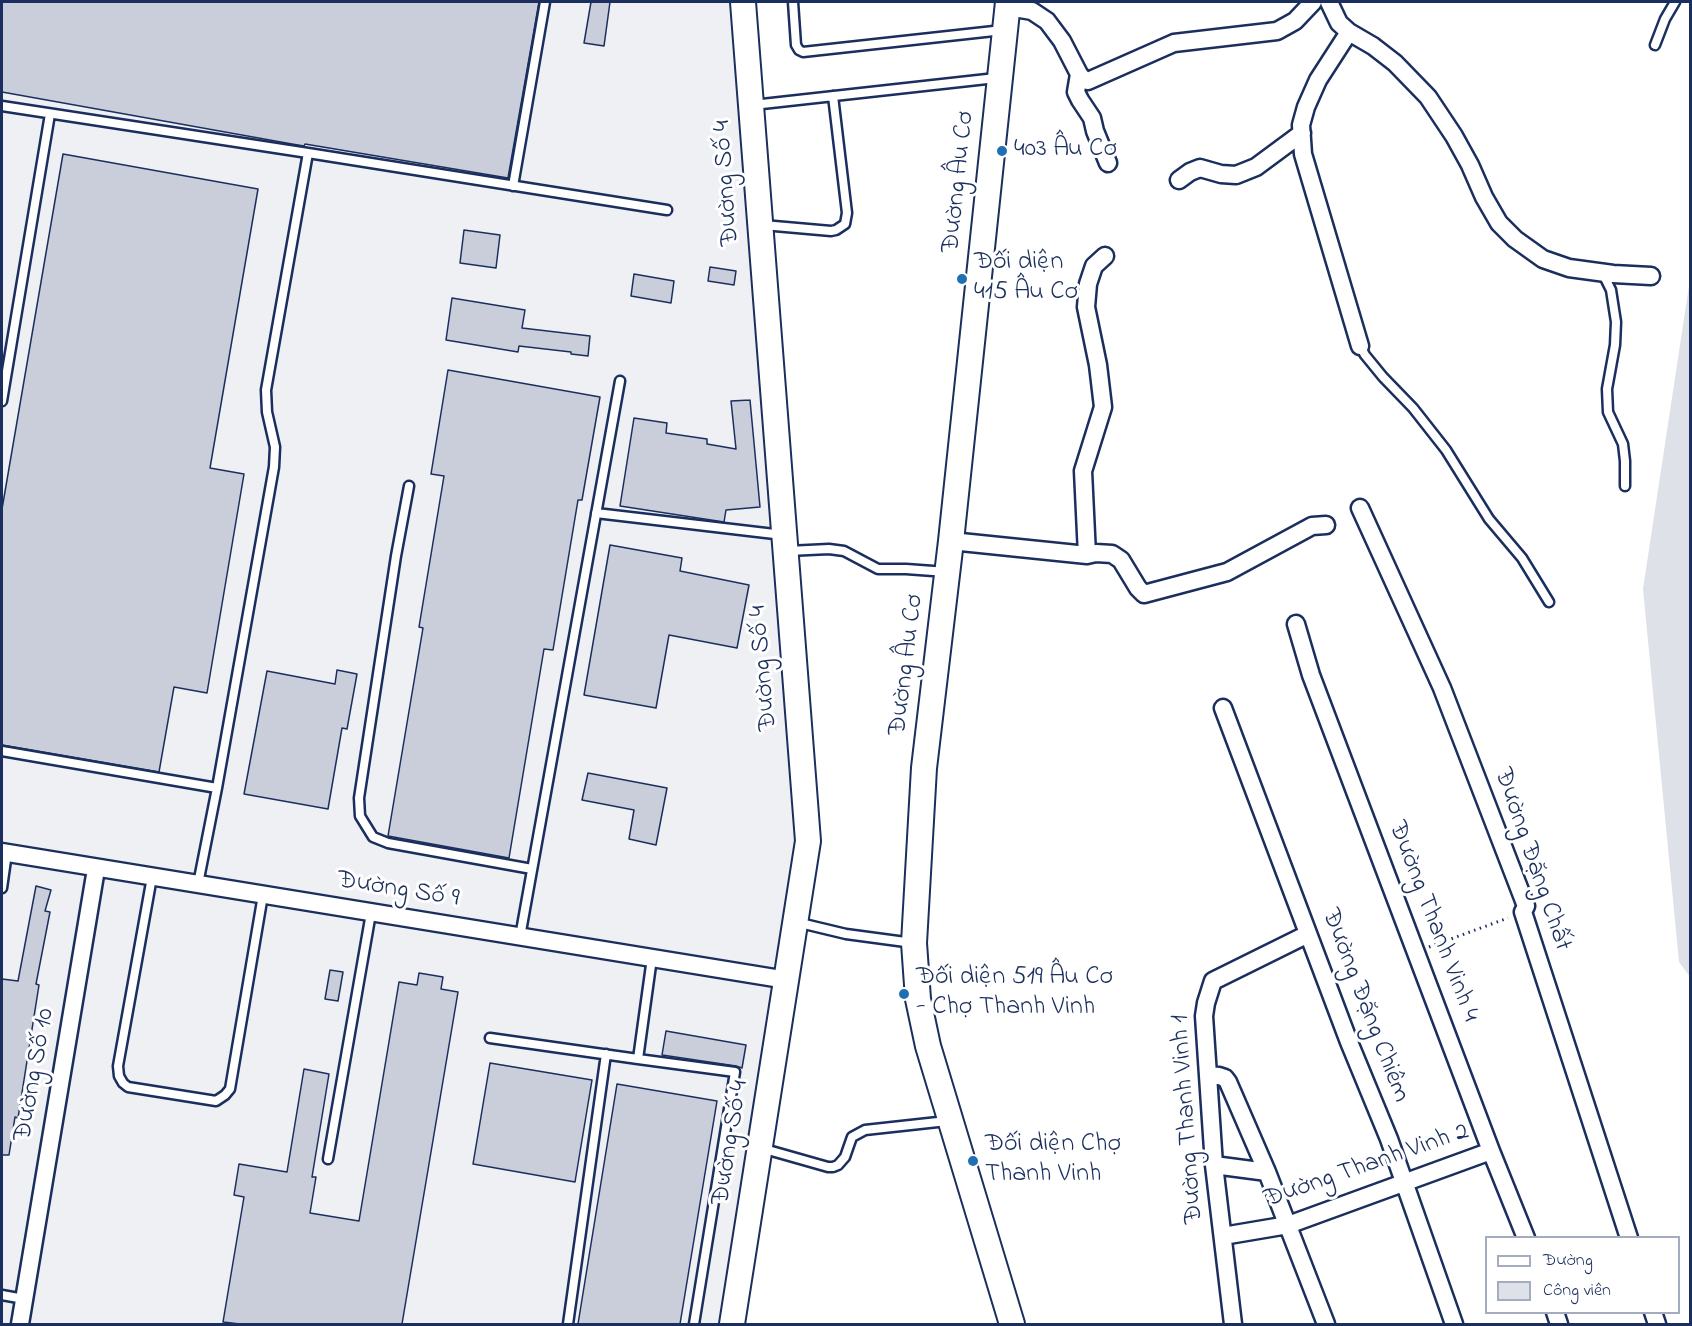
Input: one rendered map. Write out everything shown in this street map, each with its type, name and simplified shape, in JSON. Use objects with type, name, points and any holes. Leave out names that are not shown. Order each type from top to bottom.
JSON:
[{"type":"street","name":"Đường Số 4","points":[[732,1324],[808,841],[743,2]]},
{"type":"street","points":[[1009,8],[1032,11],[1047,21],[1062,41],[1079,74],[1088,81],[1174,43],[1277,31],[1295,21],[1313,2]]},
{"type":"street","points":[[1329,2],[1344,27],[1395,63],[1428,97],[1454,136],[1499,223],[1515,239],[1543,259],[1569,268],[1651,276]]},
{"type":"street","name":"Đường Âu Cơ","points":[[1009,8],[924,768],[914,943],[918,999],[928,1046],[1012,1324]]},
{"type":"street","points":[[1344,27],[1306,107],[1301,125],[1303,154],[1360,346]]},
{"type":"street","points":[[1079,74],[1076,92],[1092,118],[1108,163]]},
{"type":"street","points":[[1179,180],[1200,168],[1221,174],[1236,175],[1256,167],[1302,133]]},
{"type":"street","points":[[1087,555],[1083,471],[1103,407],[1098,365],[1086,307],[1088,284],[1094,266],[1106,256]]},
{"type":"street","name":"Đường Đặng Chất","points":[[1360,508],[1442,688],[1526,906],[1523,912],[1628,1236]]},
{"type":"street","points":[[951,541],[1087,555],[1112,554],[1121,560],[1144,594],[1227,572],[1312,526],[1326,525]]},
{"type":"street","name":"Đường Thanh Vinh 4","points":[[1296,624],[1311,675],[1525,1236]]},
{"type":"street","name":"Đường Đặng Chiêm","points":[[1223,708],[1349,1042],[1389,1138],[1454,1324]]},
{"type":"street","name":"Đường Số 9","points":[[4,853],[787,980]]},
{"type":"street","name":"Đường Số 10","points":[[20,1324],[96,869]]},
{"type":"street","name":"Đường Thanh Vinh 1","points":[[1233,1324],[1214,1165],[1204,1016],[1206,1003],[1213,981],[1308,934]]},
{"type":"street","points":[[1208,1076],[1219,1076],[1228,1082],[1288,1225],[1326,1324]]},
{"type":"street","name":"Đường Thanh Vinh 2","points":[[1223,1236],[1288,1225],[1491,1151]]},
{"type":"street","points":[[1214,1165],[1266,1172]]},
{"type":"lane","points":[[513,186],[545,2]]},
{"type":"lane","points":[[793,2],[796,45],[803,52],[1009,8]]},
{"type":"lane","points":[[1655,45],[1669,10],[1675,2]]},
{"type":"lane","points":[[750,105],[1000,78]]},
{"type":"lane","points":[[759,225],[831,231],[844,224],[847,213],[833,96]]},
{"type":"lane","points":[[2,106],[667,210]]},
{"type":"lane","points":[[2,401],[50,114]]},
{"type":"lane","points":[[198,884],[274,467],[275,447],[267,412],[266,390],[308,153]]},
{"type":"lane","points":[[1602,273],[1611,290],[1616,322],[1615,345],[1606,388],[1608,412],[1623,444],[1625,486]]},
{"type":"lane","points":[[1360,346],[1383,377],[1413,408],[1446,450],[1489,519],[1522,558],[1549,602]]},
{"type":"lane","points":[[520,937],[620,381]]},
{"type":"lane","points":[[410,486],[396,556],[359,798],[360,816],[373,837],[388,843],[532,869]]},
{"type":"lane","points":[[596,513],[844,551],[878,569],[906,568],[947,572]]},
{"type":"lane","points":[[2,751],[217,788]]},
{"type":"lane","points":[[2,888],[4,853]]},
{"type":"lane","points":[[152,877],[118,1066],[119,1076],[128,1088],[216,1101],[231,1089],[262,895]]},
{"type":"lane","points":[[328,1159],[371,913]]},
{"type":"lane","points":[[796,922],[846,934],[914,943]]},
{"type":"lane","points":[[638,1059],[652,958]]},
{"type":"lane","points":[[490,1038],[735,1072],[694,1324]]},
{"type":"lane","points":[[568,1324],[606,1054]]},
{"type":"lane","points":[[760,1148],[833,1167],[845,1157],[852,1137],[865,1130],[951,1120]]},
{"type":"lane","points":[[2,1294],[24,1299]]},
{"type":"path","points":[[1416,952],[1523,912]]},
{"type":"shaded area","points":[[2,2],[742,2],[808,841],[729,1324],[2,1324]]},
{"type":"green space","points":[[1690,279],[1690,977],[1679,962],[1643,589]]},
{"type":"building","points":[[2,2],[539,2],[508,178],[305,144],[304,146],[292,144],[2,92]]},
{"type":"building","points":[[591,2],[610,2],[604,46],[584,43]]},
{"type":"building","points":[[63,154],[258,189],[210,468],[244,474],[207,693],[174,687],[159,772],[2,745],[2,509]]},
{"type":"building","points":[[464,230],[500,235],[496,268],[460,263]]},
{"type":"building","points":[[710,267],[736,271],[734,285],[708,281]]},
{"type":"building","points":[[634,274],[674,281],[671,303],[631,296]]},
{"type":"building","points":[[452,298],[525,310],[522,328],[590,336],[588,356],[519,346],[518,352],[446,340]]},
{"type":"building","points":[[448,370],[600,397],[582,500],[578,500],[553,650],[544,649],[509,858],[388,836],[423,628],[419,627],[444,476],[431,474]]},
{"type":"building","points":[[750,400],[760,507],[726,510],[724,522],[620,506],[634,418],[667,423],[666,433],[707,439],[707,444],[736,449],[731,401]]},
{"type":"building","points":[[610,545],[682,558],[680,571],[749,585],[737,648],[669,635],[656,708],[584,695]]},
{"type":"building","points":[[337,670],[357,674],[347,729],[342,728],[328,809],[244,794],[267,671],[335,684]]},
{"type":"building","points":[[588,773],[667,788],[656,845],[629,839],[634,810],[582,800]]},
{"type":"building","points":[[36,886],[51,890],[45,911],[50,912],[36,984],[39,985],[18,1118],[15,1117],[9,1155],[2,1155],[2,979],[18,981]]},
{"type":"building","points":[[330,970],[343,972],[338,1001],[325,999]]},
{"type":"building","points":[[419,973],[443,977],[441,989],[458,992],[402,1324],[240,1324],[223,1322],[244,1197],[234,1195],[239,1164],[287,1172],[304,1069],[329,1074],[312,1177],[316,1177],[310,1213],[359,1221],[399,982],[417,985]]},
{"type":"building","points":[[666,1031],[746,1045],[742,1068],[662,1055]]},
{"type":"building","points":[[490,1063],[592,1080],[575,1182],[473,1164]]},
{"type":"building","points":[[617,1084],[717,1101],[680,1324],[578,1324]]},
{"type":"place","name":"403 Âu Cơ","points":[[1002,151]]},
{"type":"place","name":"Đối diện 415 Âu Cơ","points":[[962,279]]},
{"type":"place","name":"Đối diện 519 Âu Cơ - Chợ Thanh Vinh","points":[[904,994]]},
{"type":"place","name":"Đối diện Chợ Thanh Vinh","points":[[973,1161]]}]
